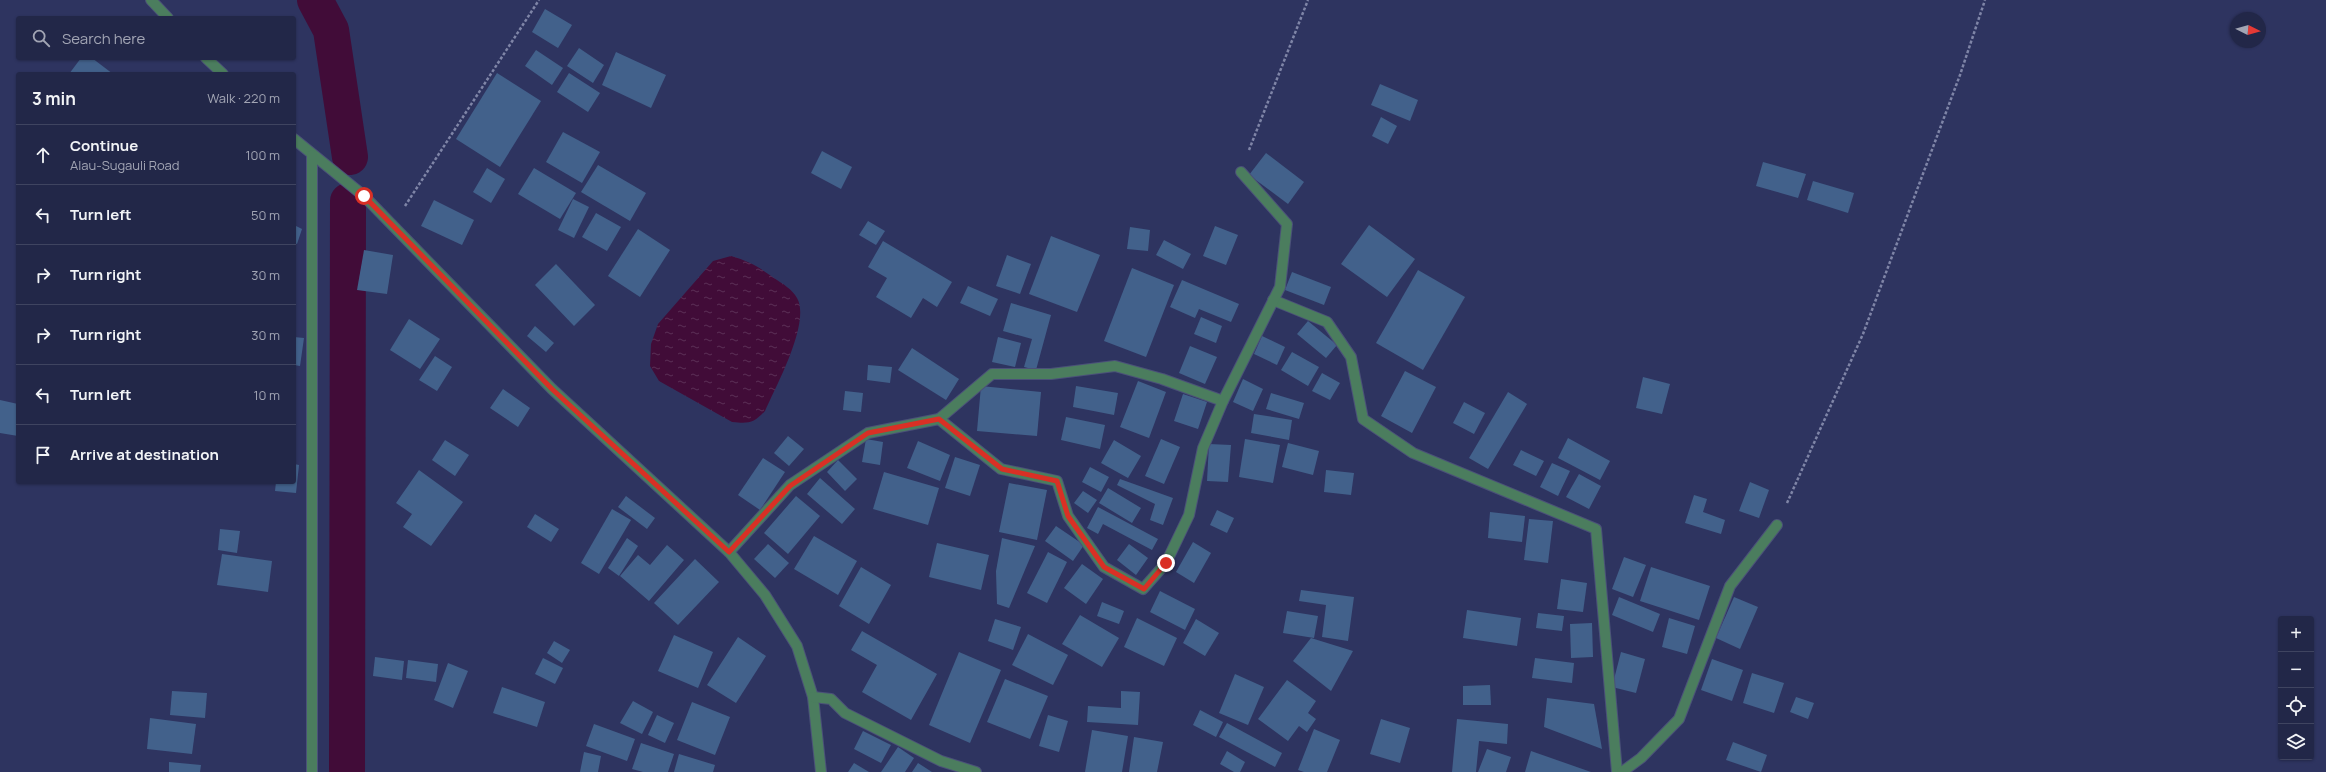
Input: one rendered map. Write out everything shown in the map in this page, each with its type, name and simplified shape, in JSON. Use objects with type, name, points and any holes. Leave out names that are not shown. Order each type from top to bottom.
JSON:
[{"type":"street","points":[[151,0],[166,16]]},
{"type":"street","points":[[208,60],[221,72]]},
{"type":"street","points":[[296,141],[364,196],[394,225],[552,389],[729,552],[765,595],[797,646],[813,697],[821,772]]},
{"type":"street","points":[[312,155],[312,772]]},
{"type":"street","points":[[939,419],[1002,469],[1057,481],[1068,516],[1104,567],[1144,589],[1166,563],[1189,515],[1203,448],[1223,401],[1280,287],[1287,224],[1241,172]]},
{"type":"street","points":[[1273,300],[1327,322],[1351,357],[1362,420],[1412,453],[1596,529],[1617,772]]},
{"type":"street","points":[[729,552],[790,486],[868,433],[939,419],[992,374],[1051,374],[1115,366],[1162,379],[1223,401]]},
{"type":"street","points":[[1622,772],[1641,758],[1679,719],[1730,586],[1776,525]]},
{"type":"street","points":[[813,697],[831,700],[845,713],[941,760],[976,772]]},
{"type":"path","points":[[394,225],[417,185],[456,129],[539,0]]},
{"type":"path","points":[[1241,172],[1308,0]]},
{"type":"path","points":[[1776,525],[1863,334],[1960,75],[1985,0]]},
{"type":"water","points":[[731,256],[754,265],[787,287],[797,298],[800,309],[796,338],[784,371],[765,411],[758,418],[747,423],[732,422],[659,381],[650,366],[651,344],[658,324],[713,261]]},
{"type":"building","points":[[545,9],[572,25],[558,48],[532,32]]},
{"type":"building","points":[[579,48],[604,65],[593,83],[567,66]]},
{"type":"building","points":[[536,50],[563,68],[552,85],[525,66]]},
{"type":"building","points":[[616,52],[666,75],[651,108],[602,85]]},
{"type":"building","points":[[80,60],[95,60],[110,72],[70,72]]},
{"type":"building","points":[[497,73],[541,101],[500,167],[456,139]]},
{"type":"building","points":[[569,73],[600,93],[588,112],[557,92]]},
{"type":"building","points":[[1380,84],[1418,100],[1410,121],[1371,105]]},
{"type":"building","points":[[1381,117],[1397,126],[1388,144],[1372,136]]},
{"type":"building","points":[[563,132],[600,152],[582,183],[546,162]]},
{"type":"building","points":[[822,151],[852,167],[841,189],[811,173]]},
{"type":"building","points":[[1266,153],[1304,182],[1288,204],[1249,175]]},
{"type":"building","points":[[1763,162],[1806,174],[1798,198],[1756,186]]},
{"type":"building","points":[[598,165],[646,193],[630,221],[581,192]]},
{"type":"building","points":[[487,168],[505,179],[491,203],[473,192]]},
{"type":"building","points":[[534,168],[576,193],[560,219],[518,194]]},
{"type":"building","points":[[1813,181],[1854,193],[1848,213],[1807,200]]},
{"type":"building","points":[[573,199],[589,207],[574,238],[558,230]]},
{"type":"building","points":[[434,200],[474,220],[462,245],[421,226]]},
{"type":"building","points":[[596,213],[621,227],[607,251],[582,237]]},
{"type":"building","points":[[868,221],[885,231],[876,245],[859,235]]},
{"type":"building","points":[[1369,225],[1415,259],[1387,297],[1341,264]]},
{"type":"building","points":[[296,226],[302,229],[296,244]]},
{"type":"building","points":[[1215,226],[1238,235],[1226,265],[1203,256]]},
{"type":"building","points":[[1130,227],[1150,230],[1148,251],[1127,249]]},
{"type":"building","points":[[638,229],[670,250],[640,297],[608,276]]},
{"type":"building","points":[[1051,236],[1100,255],[1077,312],[1029,294]]},
{"type":"building","points":[[1164,240],[1191,254],[1183,269],[1156,255]]},
{"type":"building","points":[[883,241],[952,282],[937,307],[923,298],[911,318],[876,297],[887,278],[868,267]]},
{"type":"building","points":[[364,250],[393,255],[387,294],[357,290]]},
{"type":"building","points":[[1007,255],[1031,264],[1020,294],[996,286]]},
{"type":"building","points":[[556,264],[595,305],[574,326],[535,285]]},
{"type":"building","points":[[1132,268],[1174,285],[1146,357],[1104,341]]},
{"type":"building","points":[[1418,270],[1465,297],[1423,370],[1376,343]]},
{"type":"building","points":[[1292,272],[1331,287],[1324,305],[1285,290]]},
{"type":"building","points":[[1182,280],[1239,304],[1231,322],[1199,309],[1195,318],[1170,307]]},
{"type":"building","points":[[968,286],[998,299],[990,316],[960,303]]},
{"type":"building","points":[[1011,303],[1051,315],[1036,370],[1024,367],[1032,339],[1003,331]]},
{"type":"building","points":[[1201,317],[1222,326],[1216,343],[1194,334]]},
{"type":"building","points":[[409,319],[440,339],[420,369],[390,350]]},
{"type":"building","points":[[1308,321],[1337,345],[1326,358],[1297,334]]},
{"type":"building","points":[[535,326],[554,343],[546,352],[527,336]]},
{"type":"building","points":[[1262,336],[1285,347],[1277,365],[1254,354]]},
{"type":"building","points":[[296,337],[304,338],[300,366],[296,365]]},
{"type":"building","points":[[998,337],[1021,343],[1015,367],[992,362]]},
{"type":"building","points":[[1190,346],[1217,357],[1205,384],[1179,373]]},
{"type":"building","points":[[912,348],[959,379],[946,400],[898,370]]},
{"type":"building","points":[[1292,352],[1319,367],[1308,386],[1281,370]]},
{"type":"building","points":[[435,356],[452,367],[437,391],[419,380]]},
{"type":"building","points":[[868,365],[892,367],[890,383],[867,380]]},
{"type":"building","points":[[1405,371],[1436,387],[1412,433],[1381,416]]},
{"type":"building","points":[[1322,373],[1340,383],[1330,400],[1312,391]]},
{"type":"building","points":[[1643,377],[1670,384],[1662,414],[1636,408]]},
{"type":"building","points":[[1243,379],[1263,389],[1253,411],[1233,402]]},
{"type":"building","points":[[1138,381],[1166,392],[1149,438],[1120,427]]},
{"type":"building","points":[[981,386],[1041,392],[1037,436],[977,431]]},
{"type":"building","points":[[1076,386],[1118,393],[1114,415],[1073,407]]},
{"type":"building","points":[[503,389],[530,408],[518,427],[490,408]]},
{"type":"building","points":[[845,391],[863,393],[861,412],[843,410]]},
{"type":"building","points":[[1508,392],[1527,404],[1488,469],[1469,458]]},
{"type":"building","points":[[1271,393],[1304,403],[1299,419],[1266,409]]},
{"type":"building","points":[[1183,394],[1207,402],[1198,429],[1174,421]]},
{"type":"building","points":[[0,400],[16,404],[16,436],[0,433]]},
{"type":"building","points":[[1464,402],[1485,413],[1474,434],[1453,423]]},
{"type":"building","points":[[1254,414],[1292,420],[1289,440],[1251,433]]},
{"type":"building","points":[[1066,417],[1105,425],[1100,449],[1061,440]]},
{"type":"building","points":[[788,436],[804,449],[789,466],[774,453]]},
{"type":"building","points":[[1568,438],[1610,461],[1600,480],[1558,458]]},
{"type":"building","points":[[866,439],[883,442],[880,465],[862,462]]},
{"type":"building","points":[[1161,439],[1180,447],[1164,484],[1145,476]]},
{"type":"building","points":[[1245,439],[1280,445],[1273,483],[1239,477]]},
{"type":"building","points":[[445,440],[469,455],[455,476],[432,460]]},
{"type":"building","points":[[1114,440],[1141,456],[1128,478],[1101,463]]},
{"type":"building","points":[[918,441],[950,455],[940,481],[907,468]]},
{"type":"building","points":[[1288,443],[1319,451],[1313,475],[1282,467]]},
{"type":"building","points":[[1209,444],[1231,445],[1228,482],[1207,481]]},
{"type":"building","points":[[1521,450],[1544,461],[1536,476],[1513,465]]},
{"type":"building","points":[[955,457],[980,465],[970,496],[945,488]]},
{"type":"building","points":[[763,458],[785,472],[760,510],[738,495]]},
{"type":"building","points":[[838,460],[857,479],[845,491],[827,472]]},
{"type":"building","points":[[1552,463],[1570,471],[1558,496],[1540,487]]},
{"type":"building","points":[[296,464],[299,465],[296,493],[275,491],[276,484],[296,484]]},
{"type":"building","points":[[1090,467],[1109,477],[1101,492],[1082,482]]},
{"type":"building","points":[[419,470],[463,502],[431,546],[403,527],[412,514],[396,503]]},
{"type":"building","points":[[1326,470],[1354,473],[1351,495],[1324,492]]},
{"type":"building","points":[[884,472],[939,488],[928,525],[873,509]]},
{"type":"building","points":[[1579,474],[1601,486],[1589,509],[1566,497]]},
{"type":"building","points":[[820,478],[855,509],[842,524],[807,494]]},
{"type":"building","points":[[1120,479],[1173,498],[1163,525],[1150,520],[1155,504],[1117,485]]},
{"type":"building","points":[[1750,482],[1769,490],[1759,518],[1739,511]]},
{"type":"building","points":[[1009,483],[1047,490],[1037,540],[999,532]]},
{"type":"building","points":[[1108,488],[1141,508],[1132,523],[1099,503]]},
{"type":"building","points":[[1083,491],[1097,500],[1088,513],[1074,503]]},
{"type":"building","points":[[1694,495],[1707,499],[1703,512],[1725,520],[1721,534],[1685,523]]},
{"type":"building","points":[[626,496],[655,518],[647,529],[618,507]]},
{"type":"building","points":[[796,496],[820,516],[788,554],[764,533]]},
{"type":"building","points":[[1098,507],[1158,539],[1152,550],[1103,524],[1098,534],[1087,528]]},
{"type":"building","points":[[612,509],[631,520],[599,574],[581,563]]},
{"type":"building","points":[[1217,510],[1234,518],[1227,533],[1210,525]]},
{"type":"building","points":[[1490,512],[1525,516],[1522,542],[1488,538]]},
{"type":"building","points":[[535,514],[559,529],[551,542],[527,527]]},
{"type":"building","points":[[1529,519],[1553,521],[1548,563],[1524,560]]},
{"type":"building","points":[[1056,526],[1084,545],[1073,561],[1045,541]]},
{"type":"building","points":[[220,529],[240,531],[237,553],[218,550]]},
{"type":"building","points":[[814,536],[857,561],[838,595],[794,569]]},
{"type":"building","points":[[627,538],[638,546],[619,576],[608,568]]},
{"type":"building","points":[[1002,538],[1035,546],[1009,608],[997,604],[996,571]]},
{"type":"building","points":[[1193,542],[1211,553],[1194,583],[1176,572]]},
{"type":"building","points":[[937,543],[989,555],[981,590],[929,577]]},
{"type":"building","points":[[768,544],[789,563],[775,578],[754,559]]},
{"type":"building","points":[[1129,544],[1148,558],[1136,575],[1117,560]]},
{"type":"building","points":[[667,545],[684,560],[649,601],[620,576],[638,555],[650,565]]},
{"type":"building","points":[[1048,552],[1067,562],[1047,603],[1027,593]]},
{"type":"building","points":[[222,554],[272,561],[268,592],[217,585]]},
{"type":"building","points":[[1624,557],[1646,565],[1633,597],[1612,589]]},
{"type":"building","points":[[695,559],[719,582],[678,625],[654,603]]},
{"type":"building","points":[[1082,564],[1103,579],[1086,604],[1064,588]]},
{"type":"building","points":[[861,567],[891,585],[869,624],[839,606]]},
{"type":"building","points":[[1651,567],[1710,586],[1699,620],[1640,601]]},
{"type":"building","points":[[1561,579],[1587,583],[1583,612],[1557,609]]},
{"type":"building","points":[[1301,590],[1354,597],[1348,641],[1322,637],[1326,605],[1299,601]]},
{"type":"building","points":[[1160,591],[1195,609],[1185,630],[1150,612]]},
{"type":"building","points":[[1619,597],[1660,614],[1653,632],[1612,615]]},
{"type":"building","points":[[1734,597],[1758,607],[1740,649],[1716,638]]},
{"type":"building","points":[[1102,602],[1124,611],[1119,624],[1097,616]]},
{"type":"building","points":[[1467,610],[1521,618],[1517,646],[1463,638]]},
{"type":"building","points":[[1287,611],[1318,616],[1314,638],[1283,633]]},
{"type":"building","points":[[1538,613],[1564,616],[1562,631],[1536,628]]},
{"type":"building","points":[[1080,615],[1119,638],[1102,667],[1062,644]]},
{"type":"building","points":[[1137,618],[1177,638],[1164,666],[1124,647]]},
{"type":"building","points":[[1669,618],[1695,626],[1687,654],[1662,647]]},
{"type":"building","points":[[995,619],[1021,627],[1013,650],[988,641]]},
{"type":"building","points":[[1196,619],[1219,633],[1205,656],[1183,643]]},
{"type":"building","points":[[1592,623],[1593,657],[1571,658],[1570,624]]},
{"type":"building","points":[[862,631],[937,674],[911,720],[862,692],[877,665],[851,650]]},
{"type":"building","points":[[1028,634],[1068,655],[1053,685],[1012,665]]},
{"type":"building","points":[[674,635],[713,652],[698,688],[658,671]]},
{"type":"building","points":[[738,637],[766,656],[736,703],[707,685]]},
{"type":"building","points":[[1311,638],[1353,651],[1331,691],[1293,661]]},
{"type":"building","points":[[554,641],[570,650],[562,663],[547,653]]},
{"type":"building","points":[[959,652],[1001,670],[970,743],[929,725]]},
{"type":"building","points":[[1621,652],[1645,659],[1636,693],[1612,687]]},
{"type":"building","points":[[375,657],[404,661],[402,680],[373,676]]},
{"type":"building","points":[[543,658],[563,668],[555,684],[535,674]]},
{"type":"building","points":[[1535,658],[1574,663],[1572,683],[1532,678]]},
{"type":"building","points":[[1712,659],[1743,670],[1732,701],[1701,690]]},
{"type":"building","points":[[408,660],[438,664],[436,682],[406,678]]},
{"type":"building","points":[[448,663],[468,671],[453,708],[434,700]]},
{"type":"building","points":[[1752,673],[1784,683],[1774,713],[1743,703]]},
{"type":"building","points":[[1235,674],[1264,687],[1248,725],[1219,713]]},
{"type":"building","points":[[1005,679],[1048,696],[1030,739],[987,722]]},
{"type":"building","points":[[1287,680],[1316,701],[1308,713],[1316,719],[1307,732],[1299,726],[1288,741],[1258,719]]},
{"type":"building","points":[[1490,685],[1491,705],[1463,705],[1463,686]]},
{"type":"building","points":[[502,687],[545,702],[537,727],[493,713]]},
{"type":"building","points":[[172,691],[207,693],[205,718],[170,715]]},
{"type":"building","points":[[1121,691],[1140,692],[1138,725],[1087,722],[1088,706],[1121,708]]},
{"type":"building","points":[[1796,697],[1814,703],[1808,719],[1790,712]]},
{"type":"building","points":[[1547,698],[1594,704],[1602,749],[1544,727]]},
{"type":"building","points":[[633,701],[653,712],[642,734],[620,723]]},
{"type":"building","points":[[692,702],[730,717],[715,755],[677,740]]},
{"type":"building","points":[[1200,710],[1223,722],[1216,737],[1193,725]]},
{"type":"building","points":[[657,715],[674,723],[665,743],[648,735]]},
{"type":"building","points":[[1048,715],[1068,721],[1059,752],[1039,746]]},
{"type":"building","points":[[150,718],[196,724],[192,754],[147,749]]},
{"type":"building","points":[[1381,719],[1410,728],[1400,763],[1370,754]]},
{"type":"building","points":[[1457,719],[1508,724],[1507,744],[1479,741],[1476,772],[1452,772]]},
{"type":"building","points":[[1227,723],[1282,753],[1275,767],[1219,737]]},
{"type":"building","points":[[594,724],[635,739],[627,761],[586,746]]},
{"type":"building","points":[[1314,729],[1340,740],[1327,772],[1304,772],[1298,770]]},
{"type":"building","points":[[1092,730],[1128,736],[1122,772],[1085,772]]},
{"type":"building","points":[[863,731],[891,745],[881,763],[854,749]]},
{"type":"building","points":[[1134,737],[1163,742],[1157,772],[1129,772]]},
{"type":"building","points":[[1733,742],[1767,755],[1761,772],[1726,760]]},
{"type":"building","points":[[641,743],[674,754],[668,772],[643,772],[632,769]]},
{"type":"building","points":[[898,747],[914,758],[905,772],[881,772]]},
{"type":"building","points":[[1487,749],[1511,757],[1506,772],[1478,772]]},
{"type":"building","points":[[1227,751],[1245,762],[1240,772],[1234,772],[1220,764]]},
{"type":"building","points":[[1531,751],[1591,772],[1525,772]]},
{"type":"building","points":[[584,752],[601,756],[598,772],[580,772]]},
{"type":"building","points":[[679,754],[715,765],[713,772],[674,772]]},
{"type":"building","points":[[169,762],[201,765],[200,772],[169,772]]},
{"type":"building","points":[[854,763],[869,772],[848,772]]},
{"type":"building","points":[[918,763],[932,772],[912,772]]},
{"type":"waterway","points":[[315,0],[331,30],[350,157]]},
{"type":"waterway","points":[[347,772],[348,201]]},
{"type":"route","points":[[364,196],[552,389],[729,552],[790,486],[868,433],[939,419],[1002,469],[1057,481],[1068,516],[1104,567],[1144,589],[1166,563]]}]
